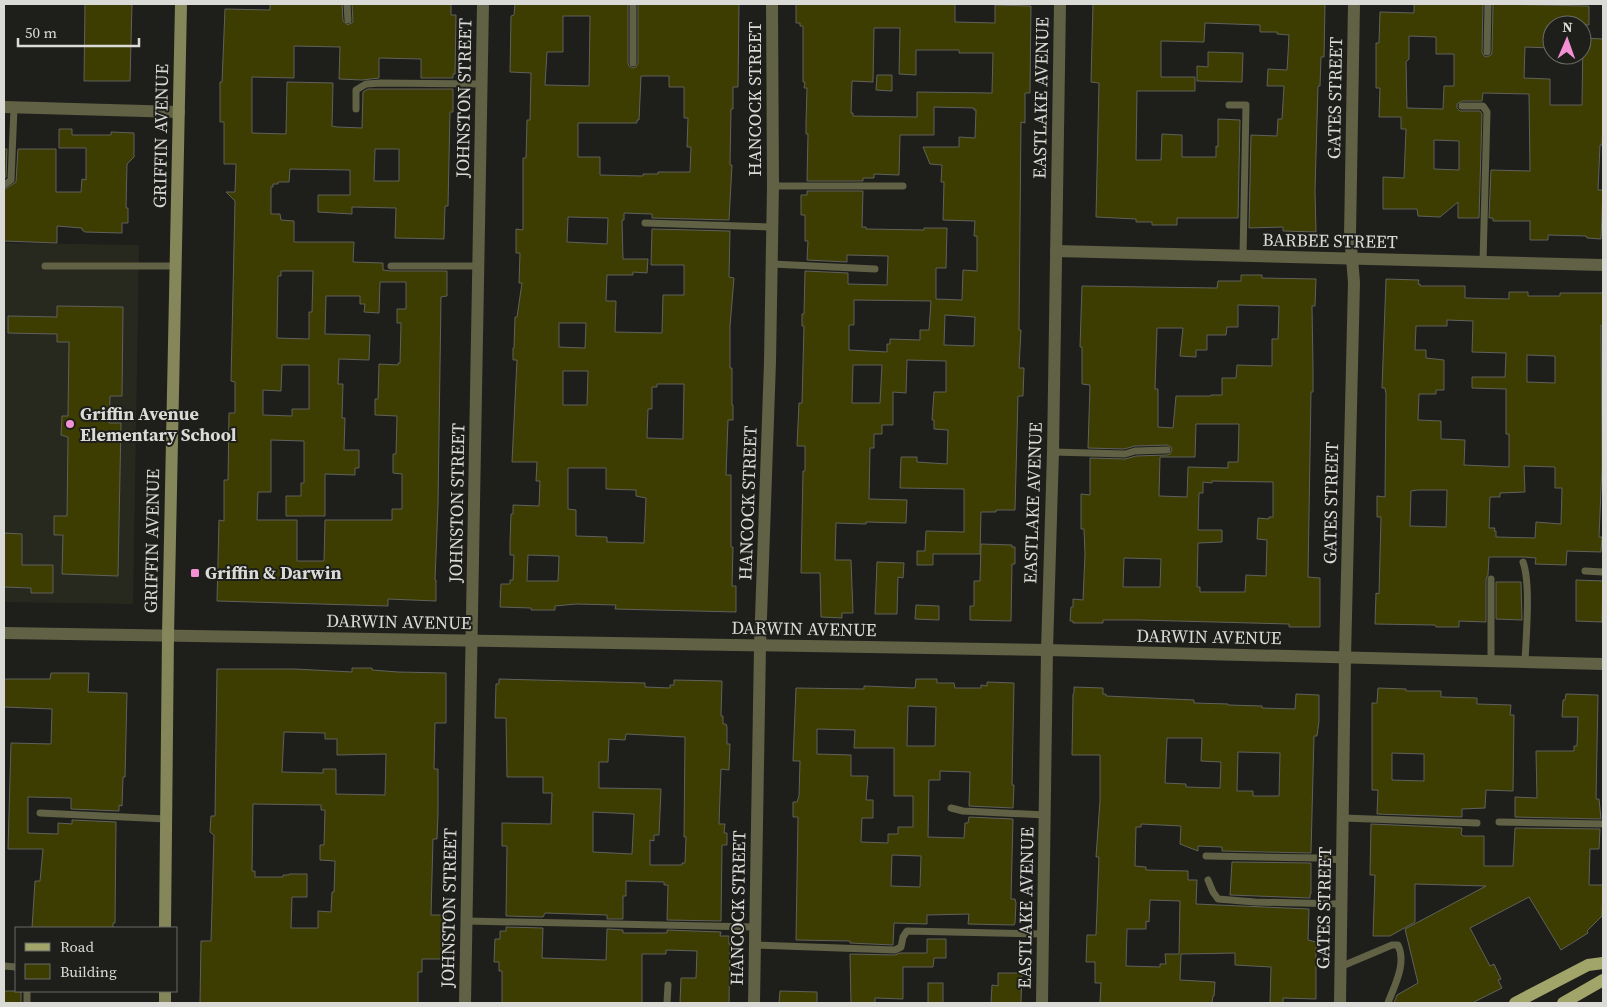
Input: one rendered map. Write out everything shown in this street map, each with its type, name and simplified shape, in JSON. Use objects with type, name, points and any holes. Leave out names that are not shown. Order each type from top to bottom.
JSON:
[{"type":"main road","name":"GRIFFIN AVENUE","points":[[165,927],[168,635],[181,4]]},
{"type":"main road","points":[[1515,1003],[1588,965],[1603,963]]},
{"type":"main road","points":[[1563,1003],[1603,980]]},
{"type":"street","name":"JOHNSTON STREET","points":[[465,1003],[483,4]]},
{"type":"street","name":"HANCOCK STREET","points":[[754,1003],[760,646],[772,264],[772,4]]},
{"type":"street","name":"EASTLAKE AVENUE","points":[[1042,1003],[1046,650],[1053,452],[1060,4]]},
{"type":"street","name":"GATES STREET","points":[[1340,1003],[1345,658],[1354,282],[1350,235],[1354,4]]},
{"type":"street","points":[[9,108],[179,112]]},
{"type":"street","name":"BARBEE STREET","points":[[1056,251],[1603,265]]},
{"type":"street","name":"DARWIN AVENUE","points":[[4,633],[1046,650],[1603,664]]},
{"type":"lane","points":[[347,4],[348,20]]},
{"type":"lane","points":[[633,4],[633,63]]},
{"type":"lane","points":[[1487,52],[1488,4]]},
{"type":"lane","points":[[356,109],[356,90],[366,84],[382,82],[482,84]]},
{"type":"lane","points":[[1229,105],[1246,105],[1243,256]]},
{"type":"lane","points":[[1462,106],[1483,106],[1487,112],[1483,262]]},
{"type":"lane","points":[[4,185],[11,180],[9,108]]},
{"type":"lane","points":[[773,186],[903,186]]},
{"type":"lane","points":[[645,223],[772,227]]},
{"type":"lane","points":[[772,264],[875,269]]},
{"type":"lane","points":[[45,266],[176,266]]},
{"type":"lane","points":[[391,266],[479,266]]},
{"type":"lane","points":[[1053,452],[1125,454],[1135,451],[1167,450]]},
{"type":"lane","points":[[1523,562],[1527,592],[1525,662]]},
{"type":"lane","points":[[1585,571],[1603,572]]},
{"type":"lane","points":[[1491,579],[1491,662]]},
{"type":"lane","points":[[950,808],[963,811],[1045,815]]},
{"type":"lane","points":[[40,813],[166,819]]},
{"type":"lane","points":[[1343,818],[1478,823]]},
{"type":"lane","points":[[1499,822],[1603,824]]},
{"type":"lane","points":[[1206,856],[1342,860]]},
{"type":"lane","points":[[1208,880],[1212,892],[1218,899],[1341,904]]},
{"type":"lane","points":[[467,921],[755,928]]},
{"type":"lane","points":[[755,945],[895,950],[901,947],[903,937],[907,931],[1044,934]]},
{"type":"lane","points":[[1340,967],[1392,945],[1398,945],[1401,952],[1402,965],[1388,1003]]},
{"type":"lane","points":[[667,1003],[668,985]]},
{"type":"shaded area","name":"Griffin Avenue Elementary School","points":[[4,243],[139,245],[133,604],[4,602]]},
{"type":"building","points":[[85,4],[132,4],[130,81],[84,81]]},
{"type":"building","points":[[270,4],[342,4],[343,21],[348,25],[353,22],[352,4],[451,4],[451,15],[456,15],[455,74],[453,74],[453,78],[421,78],[421,59],[379,58],[379,78],[362,80],[339,79],[340,47],[294,46],[294,78],[252,77],[252,133],[286,134],[287,82],[333,83],[332,126],[337,127],[362,128],[363,92],[368,89],[453,89],[453,112],[450,112],[448,206],[445,206],[444,239],[395,238],[396,208],[352,207],[352,214],[318,212],[318,195],[350,195],[350,170],[290,169],[289,182],[278,182],[278,184],[273,184],[273,187],[271,187],[271,214],[280,214],[281,220],[294,221],[294,242],[354,242],[353,262],[383,263],[383,270],[391,271],[447,271],[447,296],[441,297],[436,601],[388,599],[388,606],[217,601],[219,520],[224,521],[224,480],[228,480],[229,413],[235,413],[235,382],[231,381],[235,201],[226,192],[235,192],[236,164],[224,164],[224,122],[220,122],[220,82],[222,82],[225,9],[270,10]],"holes":[[[375,149],[399,149],[399,181],[374,181]],[[281,271],[313,271],[312,312],[309,312],[309,339],[277,338],[278,276],[281,276]],[[380,282],[406,282],[406,309],[397,309],[397,323],[401,323],[400,363],[398,365],[379,364],[378,399],[375,399],[375,415],[397,416],[396,454],[393,454],[393,473],[402,474],[402,509],[392,509],[392,520],[325,520],[324,561],[297,561],[297,520],[257,520],[258,492],[271,492],[271,440],[304,441],[304,483],[301,483],[301,496],[286,496],[286,516],[325,516],[325,474],[355,475],[355,468],[359,468],[359,450],[344,450],[345,418],[342,418],[343,384],[338,384],[339,359],[369,360],[370,335],[325,334],[326,296],[360,296],[360,304],[365,304],[364,312],[379,313]],[[282,365],[309,365],[309,409],[292,409],[292,416],[263,415],[263,390],[281,391]]]},
{"type":"building","points":[[515,4],[628,4],[628,63],[633,68],[638,63],[638,4],[739,4],[738,87],[733,87],[733,109],[731,109],[730,165],[732,165],[729,220],[652,218],[652,214],[624,213],[624,220],[622,220],[623,259],[648,259],[647,273],[633,272],[633,275],[607,275],[606,301],[616,301],[615,332],[662,333],[663,295],[684,295],[684,265],[651,265],[652,229],[730,231],[729,277],[734,278],[730,326],[733,420],[728,420],[726,475],[731,475],[732,586],[736,586],[736,612],[615,609],[616,605],[576,604],[555,606],[555,610],[500,607],[501,584],[510,584],[510,580],[513,580],[514,555],[510,555],[510,542],[513,505],[539,506],[540,481],[536,481],[537,462],[512,462],[517,360],[513,360],[513,348],[515,317],[517,317],[522,283],[519,283],[520,253],[516,253],[516,229],[523,230],[523,158],[526,158],[527,120],[530,120],[531,73],[510,72],[511,16],[514,15]],"holes":[[[563,16],[590,16],[589,86],[545,85],[547,52],[563,52]],[[641,76],[669,76],[669,87],[684,87],[684,118],[688,118],[687,147],[691,147],[690,172],[658,172],[658,174],[643,174],[643,176],[600,175],[600,157],[578,157],[578,123],[637,123],[637,120],[639,120]],[[568,217],[608,218],[607,244],[567,242]],[[559,323],[586,323],[585,348],[559,347]],[[563,371],[588,371],[587,405],[563,405]],[[657,384],[684,384],[683,439],[647,438],[648,409],[652,409],[652,387],[657,387]],[[568,468],[606,468],[606,489],[636,490],[636,496],[646,498],[644,543],[607,542],[607,537],[576,536],[576,510],[568,509]],[[528,555],[559,556],[558,581],[527,581]]]},
{"type":"building","points":[[796,4],[955,4],[955,22],[995,23],[995,5],[1031,6],[1030,93],[1025,93],[1025,123],[1021,122],[1019,330],[1021,330],[1019,368],[1024,368],[1023,396],[1018,396],[1015,510],[981,512],[980,554],[933,554],[933,565],[917,565],[917,551],[925,551],[926,531],[964,532],[964,489],[900,488],[901,457],[917,457],[917,462],[947,464],[948,430],[934,429],[934,420],[932,420],[934,392],[946,392],[946,361],[907,360],[906,393],[893,392],[893,425],[882,425],[882,434],[874,434],[874,448],[870,448],[869,499],[907,500],[906,523],[836,523],[835,560],[851,560],[853,613],[842,613],[842,618],[821,617],[820,573],[801,573],[805,446],[797,446],[799,403],[802,403],[804,326],[802,326],[802,314],[804,314],[805,271],[848,273],[848,284],[887,285],[888,256],[847,255],[847,262],[807,260],[808,241],[805,241],[805,215],[801,215],[801,195],[807,195],[807,191],[863,191],[862,227],[866,227],[866,229],[924,230],[924,228],[947,228],[946,268],[936,268],[936,299],[962,300],[963,270],[977,271],[977,236],[974,236],[975,221],[943,220],[944,182],[941,182],[942,165],[930,164],[923,147],[959,147],[959,137],[975,138],[976,110],[974,108],[934,107],[934,135],[900,135],[899,175],[874,174],[874,178],[863,178],[863,181],[807,181],[807,88],[804,88],[805,82],[803,82],[803,26],[800,26],[800,23],[796,23]],"holes":[[[874,28],[900,28],[899,74],[916,75],[916,50],[959,50],[959,53],[993,53],[992,93],[917,92],[917,117],[853,116],[853,113],[851,113],[852,81],[873,82]],[[854,300],[931,301],[929,330],[920,330],[920,340],[890,339],[890,344],[887,344],[887,352],[849,350],[849,325],[854,325]],[[945,315],[975,317],[974,346],[944,345]],[[853,365],[882,365],[880,403],[852,403]]]},
{"type":"building","points":[[1093,4],[1325,4],[1324,57],[1321,57],[1320,86],[1318,86],[1315,190],[1316,232],[1283,231],[1283,227],[1249,228],[1251,135],[1277,136],[1278,119],[1282,119],[1284,86],[1267,86],[1268,69],[1287,70],[1288,54],[1289,35],[1277,34],[1277,32],[1260,32],[1260,25],[1205,23],[1204,42],[1161,41],[1161,77],[1195,77],[1195,91],[1137,91],[1136,160],[1161,160],[1162,134],[1182,135],[1182,157],[1216,157],[1218,119],[1240,120],[1238,218],[1177,218],[1177,225],[1152,225],[1152,222],[1136,222],[1136,219],[1096,217],[1099,83],[1091,82]]},
{"type":"building","points":[[1414,4],[1483,4],[1482,52],[1487,57],[1492,52],[1493,4],[1589,6],[1589,15],[1542,15],[1542,48],[1525,47],[1524,78],[1550,79],[1550,105],[1582,105],[1583,65],[1592,65],[1592,38],[1603,39],[1603,122],[1598,190],[1603,190],[1601,239],[1587,238],[1586,236],[1548,235],[1548,240],[1530,240],[1530,221],[1493,221],[1493,218],[1489,218],[1491,170],[1530,171],[1529,94],[1483,93],[1482,101],[1462,101],[1457,104],[1457,108],[1460,111],[1480,111],[1482,114],[1479,218],[1458,218],[1458,202],[1440,217],[1418,216],[1417,209],[1383,209],[1383,177],[1404,178],[1406,129],[1401,129],[1401,117],[1379,117],[1380,88],[1376,88],[1376,43],[1379,43],[1380,12],[1414,13]],"holes":[[[1409,36],[1436,37],[1436,54],[1454,54],[1454,86],[1444,86],[1443,109],[1407,108],[1406,62],[1409,59]],[[1434,140],[1459,141],[1459,170],[1434,169]]]},
{"type":"building","points":[[1208,52],[1243,53],[1242,82],[1197,81],[1197,66],[1208,67]]},
{"type":"building","points":[[877,75],[892,75],[892,91],[876,90]]},
{"type":"building","points":[[59,129],[72,129],[72,135],[111,135],[111,132],[134,133],[134,157],[127,164],[126,208],[128,208],[128,223],[122,223],[122,233],[85,232],[82,228],[57,226],[57,243],[4,241],[4,190],[16,182],[18,149],[56,149],[56,192],[81,192],[82,179],[86,180],[86,148],[59,148]]},
{"type":"building","points":[[4,149],[7,149],[6,177],[4,179]]},
{"type":"building","points":[[1241,275],[1262,275],[1262,278],[1316,279],[1315,306],[1312,306],[1313,392],[1311,392],[1308,577],[1320,578],[1320,627],[1289,627],[1289,624],[1139,620],[1103,620],[1103,623],[1073,623],[1073,621],[1070,621],[1073,599],[1083,600],[1085,554],[1084,529],[1081,529],[1081,494],[1090,495],[1090,458],[1125,459],[1136,456],[1167,455],[1172,450],[1167,445],[1135,446],[1124,449],[1088,448],[1090,385],[1082,384],[1082,347],[1080,347],[1082,286],[1217,288],[1218,281],[1241,281]],"holes":[[[1238,305],[1279,306],[1278,339],[1272,339],[1272,366],[1237,365],[1236,378],[1222,378],[1222,395],[1176,396],[1173,428],[1158,427],[1158,389],[1155,389],[1157,328],[1183,328],[1180,356],[1196,357],[1196,350],[1207,350],[1207,335],[1226,335],[1227,327],[1238,327]],[[1196,424],[1239,424],[1238,462],[1228,462],[1228,468],[1188,467],[1187,497],[1159,496],[1160,457],[1195,457]],[[1212,481],[1273,482],[1273,517],[1269,517],[1269,519],[1258,518],[1257,539],[1267,540],[1266,576],[1246,575],[1245,592],[1200,592],[1200,587],[1197,587],[1198,543],[1222,542],[1222,530],[1198,530],[1199,493],[1203,493],[1203,482],[1212,483]],[[1124,558],[1161,559],[1160,587],[1123,587]]]},
{"type":"building","points":[[1386,279],[1419,280],[1418,284],[1420,286],[1465,286],[1465,298],[1509,299],[1509,292],[1528,292],[1528,296],[1560,296],[1560,293],[1603,293],[1603,326],[1601,325],[1602,467],[1599,537],[1602,537],[1601,552],[1567,551],[1566,565],[1535,564],[1536,558],[1489,557],[1486,579],[1486,622],[1459,621],[1459,627],[1375,624],[1376,593],[1379,594],[1381,517],[1377,517],[1377,496],[1385,497],[1386,394],[1385,388],[1382,388]],"holes":[[[1447,320],[1473,321],[1472,352],[1506,353],[1505,377],[1472,377],[1472,388],[1506,389],[1506,434],[1509,434],[1509,467],[1464,465],[1465,440],[1441,439],[1441,421],[1418,420],[1419,394],[1436,394],[1436,390],[1444,390],[1444,360],[1426,358],[1426,350],[1415,350],[1416,326],[1447,326]],[[1527,355],[1555,356],[1555,383],[1527,382]],[[1524,466],[1555,467],[1555,488],[1562,488],[1561,524],[1536,522],[1535,538],[1496,537],[1495,528],[1489,528],[1490,497],[1500,497],[1500,493],[1525,492]],[[1447,490],[1446,527],[1410,526],[1411,491]]]},
{"type":"building","points":[[57,306],[123,307],[122,396],[110,396],[109,423],[121,423],[118,576],[62,574],[63,535],[54,535],[54,516],[67,516],[68,437],[61,435],[62,416],[68,416],[69,342],[57,342],[57,334],[8,333],[8,316],[57,317]]},
{"type":"building","points":[[4,533],[22,534],[22,565],[53,565],[53,593],[31,593],[31,588],[4,587]]},
{"type":"building","points":[[981,544],[1012,545],[1012,547],[1015,547],[1015,564],[1012,564],[1011,621],[970,620],[970,606],[974,606],[974,581],[980,581]]},
{"type":"building","points":[[877,562],[904,563],[903,578],[898,577],[897,614],[875,614]]},
{"type":"building","points":[[1576,580],[1603,581],[1602,622],[1576,621]]},
{"type":"building","points":[[1496,582],[1521,582],[1522,620],[1496,619]]},
{"type":"building","points":[[916,605],[939,606],[939,620],[915,619]]},
{"type":"building","points":[[352,668],[372,668],[372,670],[398,672],[446,673],[446,723],[435,723],[434,769],[438,769],[438,814],[437,839],[433,839],[431,915],[446,915],[445,959],[422,959],[422,972],[418,972],[418,1003],[200,1003],[201,941],[211,941],[214,835],[210,832],[211,816],[215,816],[217,669],[295,669],[352,672]],"holes":[[[284,732],[325,733],[325,739],[337,739],[337,755],[386,754],[385,795],[336,794],[336,769],[323,769],[323,773],[282,772]],[[253,804],[321,805],[321,810],[325,810],[324,845],[320,845],[320,860],[335,861],[334,892],[332,892],[331,912],[318,911],[318,928],[291,928],[292,897],[307,897],[307,874],[289,874],[283,875],[283,877],[255,877],[255,871],[252,871]]]},
{"type":"building","points":[[51,673],[89,673],[88,692],[127,693],[125,777],[123,777],[122,806],[119,805],[119,811],[71,809],[71,798],[28,797],[28,833],[58,834],[58,823],[72,824],[72,820],[116,822],[115,923],[113,923],[113,927],[32,927],[35,881],[40,881],[43,849],[8,849],[11,743],[51,744],[52,709],[4,707],[4,679],[50,679]]},
{"type":"building","points":[[499,679],[645,683],[645,687],[670,688],[670,685],[674,685],[674,680],[722,681],[721,716],[723,716],[723,724],[726,724],[727,727],[727,744],[730,744],[729,770],[721,769],[719,824],[725,824],[724,833],[727,833],[727,845],[722,845],[721,921],[667,920],[668,885],[664,885],[664,882],[626,881],[626,896],[623,896],[623,919],[607,919],[607,915],[545,913],[543,917],[506,916],[507,846],[502,846],[502,823],[551,824],[552,793],[543,793],[543,777],[507,777],[506,718],[495,718],[496,684],[499,684]],"holes":[[[626,734],[685,737],[684,837],[686,837],[685,863],[682,863],[682,865],[650,865],[650,840],[654,841],[654,835],[659,835],[661,789],[599,788],[599,762],[608,762],[609,739],[625,740]],[[593,812],[634,814],[632,854],[593,852]]]},
{"type":"building","points":[[916,679],[937,679],[937,683],[954,683],[955,688],[981,688],[981,685],[987,686],[987,682],[1014,683],[1013,808],[969,806],[970,772],[940,771],[940,780],[929,780],[928,837],[964,838],[965,823],[968,823],[969,817],[1013,819],[1011,899],[1015,899],[1016,903],[1015,923],[1014,925],[968,924],[969,914],[927,915],[927,924],[894,923],[893,945],[850,943],[850,941],[796,940],[798,817],[793,817],[793,802],[797,802],[799,796],[800,761],[793,761],[796,688],[864,689],[864,686],[915,688]],"holes":[[[908,706],[936,707],[935,746],[907,746]],[[817,729],[855,730],[854,748],[894,748],[894,796],[913,796],[913,827],[898,827],[898,834],[888,834],[888,843],[861,842],[862,818],[873,818],[873,800],[866,800],[868,776],[851,776],[851,755],[817,754]],[[892,855],[921,856],[920,887],[891,886]]]},
{"type":"building","points":[[1074,687],[1103,688],[1103,694],[1106,694],[1106,696],[1194,700],[1194,703],[1295,709],[1296,694],[1319,695],[1319,721],[1317,736],[1314,736],[1311,853],[1222,851],[1222,847],[1198,846],[1198,851],[1180,844],[1181,826],[1141,824],[1141,827],[1136,827],[1135,866],[1146,867],[1146,870],[1188,871],[1188,880],[1197,880],[1196,904],[1309,909],[1308,940],[1316,942],[1316,999],[1283,998],[1283,1003],[1270,1003],[1271,967],[1235,965],[1235,953],[1181,954],[1180,980],[1215,982],[1212,1003],[1100,1002],[1101,983],[1095,983],[1095,962],[1086,962],[1087,935],[1096,935],[1099,857],[1096,857],[1100,801],[1100,755],[1072,755]],"holes":[[[1167,738],[1202,738],[1201,761],[1221,762],[1220,788],[1186,787],[1186,784],[1165,783]],[[1238,752],[1280,753],[1279,796],[1253,796],[1253,791],[1237,791]],[[1150,900],[1180,901],[1179,954],[1165,954],[1166,964],[1160,964],[1160,967],[1126,966],[1127,929],[1146,929],[1146,921],[1149,922]]]},
{"type":"building","points":[[1378,688],[1406,689],[1406,691],[1441,691],[1441,697],[1477,698],[1477,704],[1511,705],[1510,715],[1514,715],[1513,791],[1486,790],[1485,808],[1462,809],[1462,817],[1377,814],[1378,790],[1372,790],[1372,703],[1377,703]],"holes":[[[1392,753],[1424,754],[1424,781],[1392,780]]]},
{"type":"building","points":[[1566,694],[1598,695],[1596,799],[1599,799],[1601,819],[1515,817],[1515,797],[1537,798],[1536,751],[1574,751],[1574,746],[1577,746],[1578,717],[1562,717],[1563,700],[1565,700]]},
{"type":"building","points":[[1371,824],[1462,828],[1461,834],[1463,836],[1484,836],[1484,866],[1513,866],[1515,828],[1600,829],[1599,849],[1590,849],[1589,885],[1603,885],[1602,916],[1587,931],[1588,933],[1561,950],[1529,897],[1470,928],[1490,966],[1494,964],[1501,979],[1498,980],[1502,988],[1472,1003],[1394,1003],[1397,995],[1418,983],[1405,929],[1486,886],[1415,884],[1415,922],[1390,936],[1373,936],[1375,875],[1370,875]]},
{"type":"building","points":[[1232,862],[1311,863],[1310,898],[1230,895]]},
{"type":"building","points":[[506,927],[543,928],[542,958],[606,960],[607,929],[623,930],[623,933],[667,933],[667,930],[721,932],[720,936],[729,936],[730,944],[729,1003],[680,1003],[681,978],[696,978],[697,951],[666,950],[666,954],[642,954],[642,1003],[502,1003],[502,971],[499,971],[499,962],[494,962],[495,939],[500,939],[500,931],[506,931]]},
{"type":"building","points":[[927,939],[946,939],[946,958],[934,958],[933,967],[903,967],[903,999],[875,998],[875,1003],[851,1003],[850,954],[895,955],[900,953],[927,953]]},
{"type":"building","points":[[998,973],[1022,973],[1021,1003],[991,1003],[992,985],[998,986]]},
{"type":"building","points":[[928,983],[943,983],[943,1003],[928,1003]]},
{"type":"building","points":[[4,991],[21,992],[21,1003],[4,1003]]},
{"type":"building","points":[[780,991],[817,992],[817,1003],[779,1003]]},
{"type":"place","name":"Griffin Avenue Elementary School","points":[[70,424]]},
{"type":"place","name":"Griffin & Darwin","points":[[195,573]]}]
